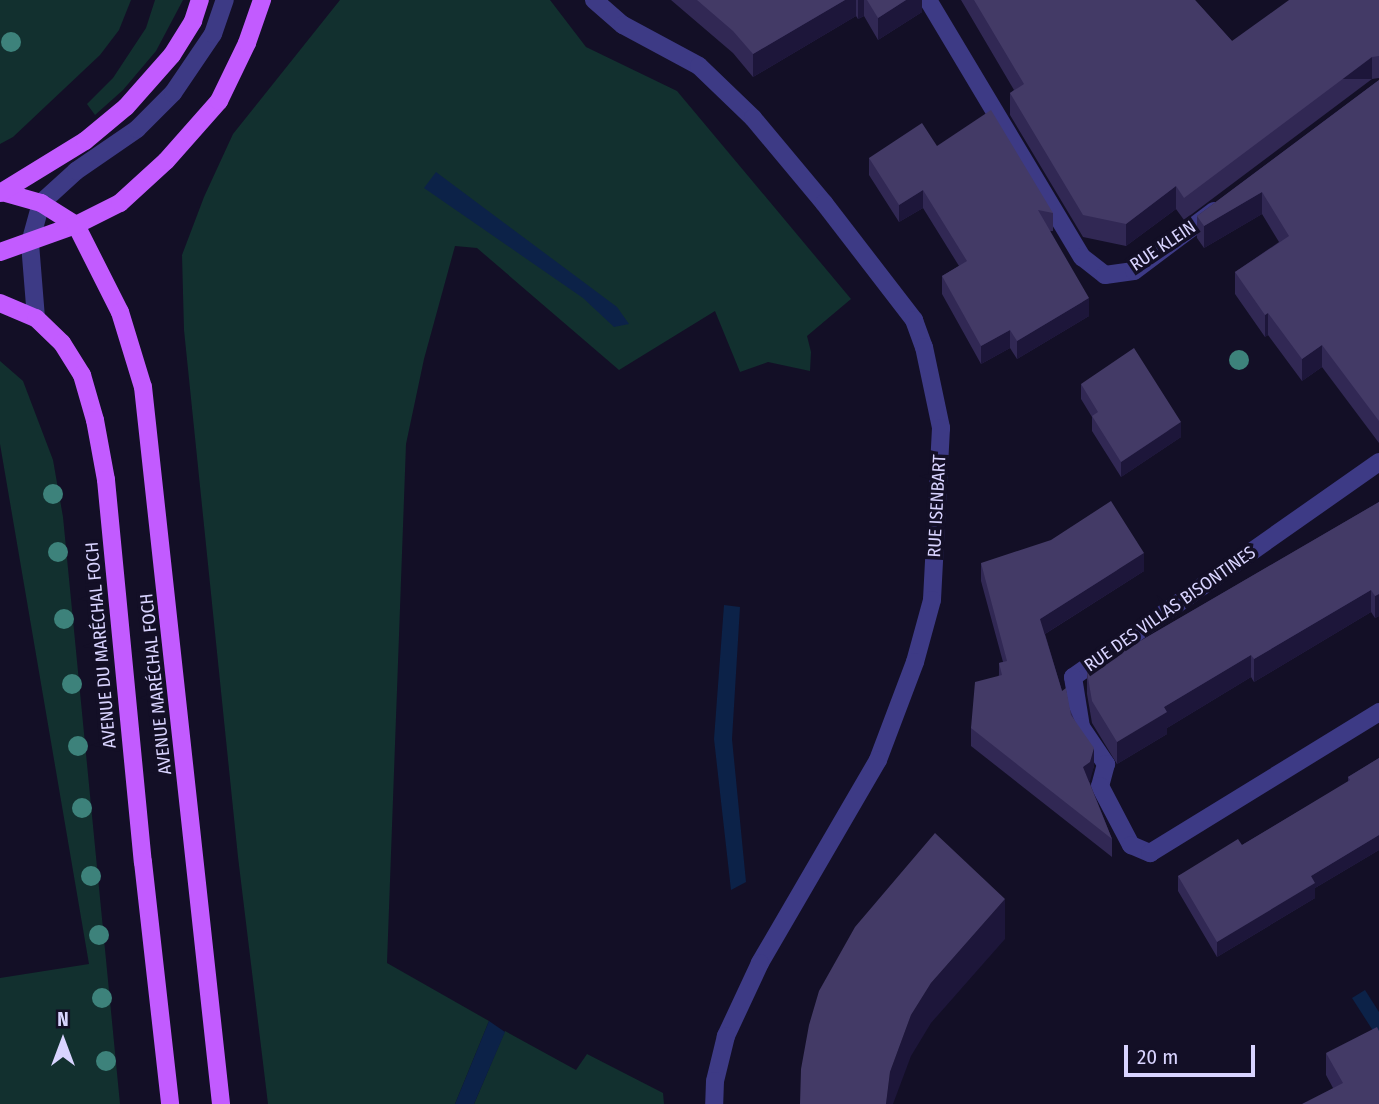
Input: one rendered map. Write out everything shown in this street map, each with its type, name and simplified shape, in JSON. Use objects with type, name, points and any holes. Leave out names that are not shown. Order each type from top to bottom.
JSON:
[{"type":"main road","points":[[1,193],[85,141],[126,107],[172,55],[193,21],[200,0]]},
{"type":"main road","points":[[0,252],[76,225],[120,203],[166,161],[219,101],[247,43],[262,0]]},
{"type":"main road","points":[[1,193],[41,203],[76,225]]},
{"type":"main road","name":"AVENUE MARÉCHAL FOCH","points":[[76,225],[132,343],[143,387],[222,1104]]},
{"type":"main road","points":[[0,303],[36,318]]},
{"type":"main road","name":"AVENUE DU MARÉCHAL FOCH","points":[[36,318],[62,343],[82,375],[95,419],[106,480],[143,862],[170,1104]]},
{"type":"street","points":[[36,318],[30,243],[41,203],[76,171],[137,129],[173,93],[213,34],[225,0]]},
{"type":"street","name":"RUE ISENBART","points":[[594,0],[623,25],[699,66],[752,118],[824,203],[914,320],[924,347],[941,428],[932,600],[915,662],[878,760],[760,963],[726,1036],[715,1081],[714,1104]]},
{"type":"street","name":"RUE KLEIN","points":[[928,0],[1083,257],[1105,275],[1134,271],[1225,202]]},
{"type":"street","name":"RUE DES VILLAS BISONTINES","points":[[1379,462],[1073,677],[1081,727],[1106,764],[1100,786],[1131,845],[1150,853],[1379,712]]},
{"type":"green space","points":[[0,0],[131,0],[119,30],[100,55],[13,137],[0,144]]},
{"type":"green space","points":[[155,0],[183,0],[156,51],[123,90],[95,115],[87,104],[113,78],[146,28]]},
{"type":"green space","points":[[340,0],[550,0],[586,47],[677,91],[851,299],[807,336],[811,352],[810,371],[768,362],[740,372],[715,311],[619,370],[477,248],[455,246],[424,359],[406,444],[387,963],[489,1021],[455,1104],[268,1104],[238,857],[184,330],[182,255],[204,197],[233,134]]},
{"type":"green space","points":[[0,361],[23,381],[53,460],[63,517],[120,1104],[0,1104],[0,978],[89,964],[0,444]]},
{"type":"green space","points":[[505,1031],[576,1070],[587,1054],[663,1093],[664,1104],[474,1104]]},
{"type":"water","points":[[436,172],[617,307],[629,324],[614,327],[583,298],[424,188]]},
{"type":"water","points":[[724,605],[740,607],[732,739],[746,882],[731,890],[714,739]]},
{"type":"water","points":[[1365,990],[1379,1012],[1379,1040],[1352,998]]},
{"type":"water","points":[[489,1021],[505,1032],[474,1104],[455,1104]]},
{"type":"building","points":[[697,0],[845,0],[753,54],[733,31]]},
{"type":"building","points":[[867,0],[906,0],[878,18]]},
{"type":"building","points":[[974,0],[1195,0],[1232,41],[1289,0],[1379,0],[1379,56],[1372,57],[1184,198],[1176,186],[1126,224],[1083,215],[1010,93],[1024,84]]},
{"type":"building","points":[[1379,80],[1379,421],[1322,345],[1302,359],[1268,313],[1265,315],[1235,272],[1289,236],[1262,192],[1204,226],[1197,216]]},
{"type":"building","points":[[991,110],[1053,213],[1038,210],[1089,298],[1017,341],[1010,330],[981,346],[942,276],[967,261],[923,190],[899,205],[869,158],[922,123],[937,146]]},
{"type":"building","points":[[1134,348],[1181,422],[1121,462],[1092,416],[1098,412],[1081,384]]},
{"type":"building","points":[[1111,501],[1144,553],[1040,619],[1062,691],[1066,688],[1071,715],[1094,748],[1090,762],[1083,767],[1112,839],[971,728],[975,682],[1002,675],[999,663],[1007,661],[981,563],[1051,540]]},
{"type":"building","points":[[1379,502],[1379,594],[1375,596],[1371,590],[1254,659],[1251,655],[1164,707],[1167,712],[1117,742],[1092,701],[1087,672]]},
{"type":"building","points":[[1379,758],[1379,835],[1311,876],[1315,883],[1217,942],[1178,876],[1238,839],[1242,845],[1350,780],[1348,777]]},
{"type":"building","points":[[935,833],[1005,899],[931,983],[911,1015],[890,1072],[886,1104],[800,1104],[801,1069],[819,991],[855,927]]},
{"type":"building","points":[[1377,1027],[1379,1104],[1302,1104],[1343,1083],[1326,1053]]}]
